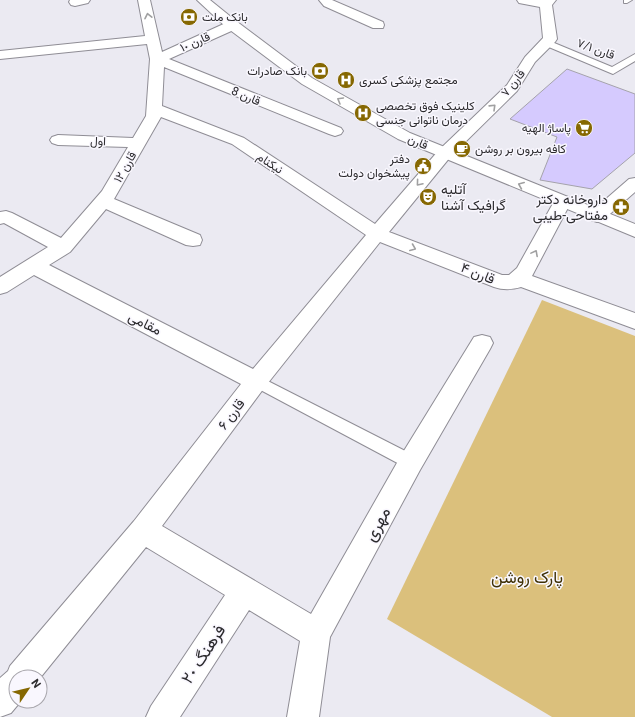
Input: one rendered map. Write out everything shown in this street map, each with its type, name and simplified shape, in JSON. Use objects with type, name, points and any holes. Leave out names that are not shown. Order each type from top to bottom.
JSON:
[{"type":"street","name":"قارن ۱۲","points":[[0,287],[63,246],[109,194],[154,116],[157,59],[144,0]]},
{"type":"street","name":"قارن","points":[[203,0],[233,25],[307,81],[404,136],[635,231]]},
{"type":"street","points":[[325,0],[328,3],[378,25]]},
{"type":"street","points":[[523,0],[548,3],[550,40],[547,43]]},
{"type":"street","name":"قارن ١٠","points":[[157,59],[233,25]]},
{"type":"street","points":[[0,55],[153,39]]},
{"type":"street","name":"قارن ٧","points":[[444,153],[512,88],[530,60],[547,43]]},
{"type":"street","name":"قارن 8","points":[[157,59],[334,131]]},
{"type":"street","name":"نیکنام","points":[[155,109],[238,141],[377,234]]},
{"type":"street","name":"اول","points":[[58,140],[138,143]]},
{"type":"street","name":"قارن ۶","points":[[28,669],[143,530],[256,381],[444,153]]},
{"type":"street","points":[[596,216],[634,185]]},
{"type":"street","points":[[102,201],[193,240]]},
{"type":"street","points":[[562,202],[524,273],[519,279],[635,321]]},
{"type":"street","points":[[0,218],[6,217],[63,246]]},
{"type":"street","name":"قارن ۴","points":[[377,234],[501,282],[508,283],[519,279]]},
{"type":"street","name":"مقامی","points":[[34,266],[256,381]]},
{"type":"street","name":"مهری","points":[[303,717],[316,634],[411,462],[482,343]]},
{"type":"street","points":[[143,530],[316,634]]},
{"type":"street","name":"فرهنگ ٢٠","points":[[162,717],[245,591]]},
{"type":"street","points":[[0,702],[8,692]]},
{"type":"lane","name":"قارن ۷/۱","points":[[547,43],[613,71],[635,57]]},
{"type":"lane","points":[[256,381],[411,462]]},
{"type":"green space","name":"پارک روشن","points":[[542,300],[635,336],[635,717],[552,717],[387,619]]},
{"type":"building","name":"پاساژ الهیه","points":[[567,69],[635,94],[635,153],[592,189],[540,180],[557,137],[510,119]]},
{"type":"place","name":"بانک ملت","points":[[189,17]]},
{"type":"place","name":"بانک صادرات","points":[[320,71]]},
{"type":"place","name":"مجتمع پزشکی کسری","points":[[346,80]]},
{"type":"place","name":"کلینیک فوق تخصصی درمان ناتوانی جنسی","points":[[363,113]]},
{"type":"place","name":"پاساژ الهیه","points":[[584,128]]},
{"type":"place","name":"کافه بیرون بر روشن","points":[[462,149]]},
{"type":"place","name":"دفتر پیشخوان دولت","points":[[423,166]]},
{"type":"place","name":"آتلیه گرافیک آشنا","points":[[428,197]]},
{"type":"place","name":"داروخانه دکتر مفتاحی-طیبی","points":[[621,207]]}]
